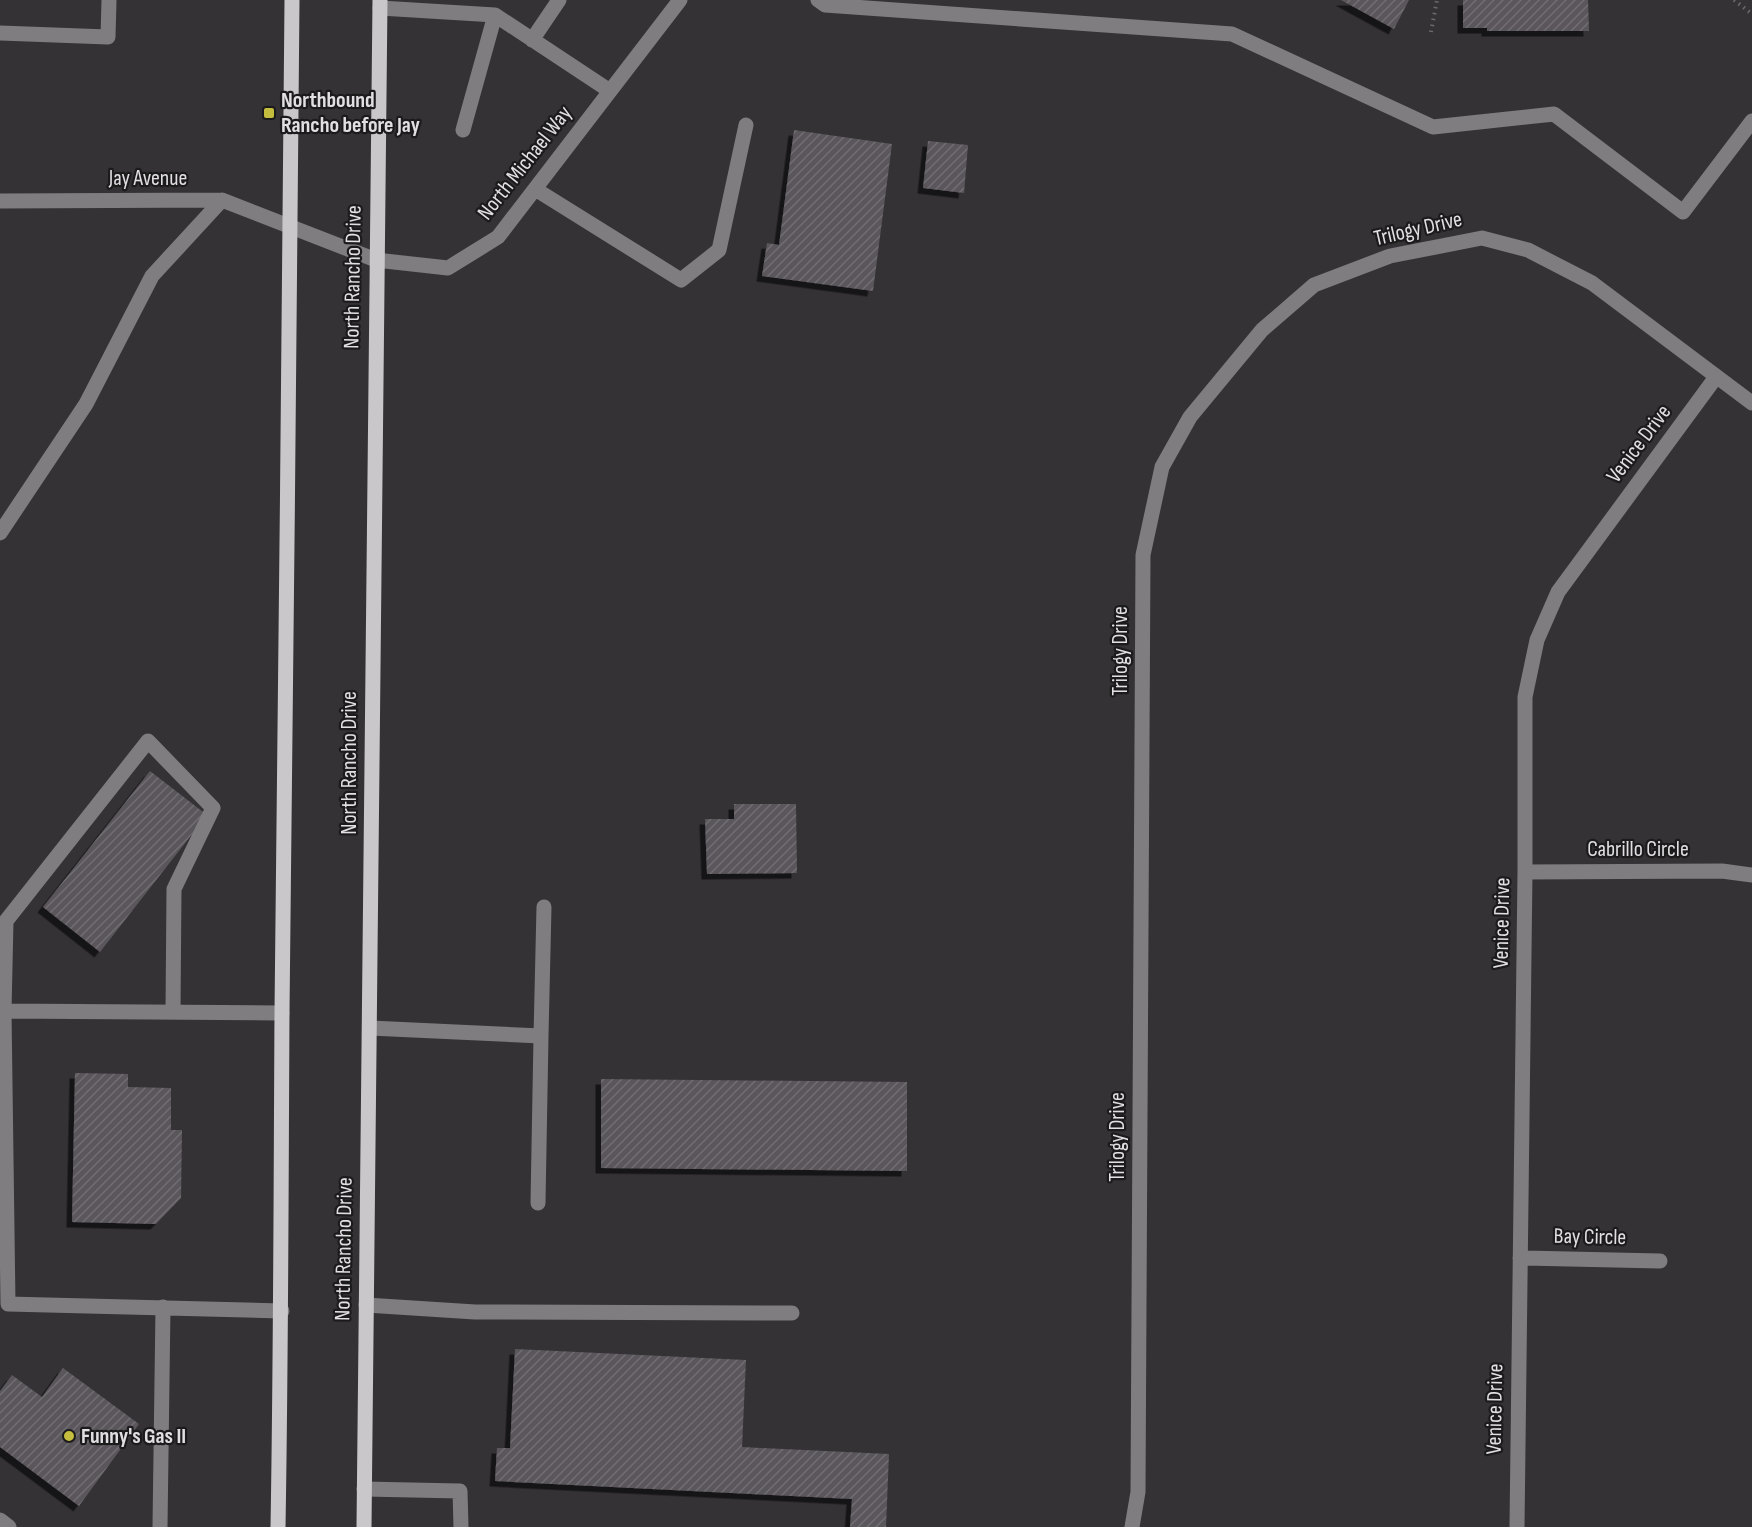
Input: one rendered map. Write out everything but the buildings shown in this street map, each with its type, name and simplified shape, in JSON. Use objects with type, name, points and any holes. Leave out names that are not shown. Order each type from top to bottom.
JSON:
[{"type":"main road","points":[[278,1527],[282,1311],[282,1013],[292,0]]},
{"type":"main road","name":"North Rancho Drive","points":[[364,1527],[380,4]]},
{"type":"street","points":[[0,33],[108,37],[109,0]]},
{"type":"street","points":[[532,39],[559,0]]},
{"type":"street","name":"North Michael Way","points":[[291,229],[376,260],[448,268],[498,237],[680,0]]},
{"type":"street","points":[[818,0],[825,5],[1232,34],[1433,127],[1554,114],[1683,212],[1752,122]]},
{"type":"street","points":[[380,4],[495,15],[610,91]]},
{"type":"street","points":[[463,130],[495,15]]},
{"type":"street","points":[[535,189],[681,280],[718,250],[746,125]]},
{"type":"street","points":[[0,533],[86,404],[152,276],[222,200]]},
{"type":"street","name":"Jay Avenue","points":[[0,201],[222,200],[291,229]]},
{"type":"street","name":"Trilogy Drive","points":[[1132,1527],[1138,1480],[1143,555],[1162,467],[1190,417],[1240,356],[1262,330],[1314,285],[1390,256],[1482,238],[1528,250],[1592,283],[1752,403]]},
{"type":"street","name":"Venice Drive","points":[[1517,1527],[1525,697],[1537,640],[1558,592],[1716,377]]},
{"type":"street","points":[[173,1011],[174,889],[213,808],[148,741],[6,921],[4,1309],[163,1308],[282,1311]]},
{"type":"street","name":"Cabrillo Circle","points":[[1525,872],[1722,871],[1752,875]]},
{"type":"street","points":[[538,1203],[544,907]]},
{"type":"street","points":[[4,1011],[282,1013]]},
{"type":"street","points":[[370,1028],[541,1036]]},
{"type":"street","name":"Bay Circle","points":[[1520,1258],[1660,1261]]},
{"type":"street","points":[[366,1305],[475,1312],[792,1314]]},
{"type":"street","points":[[160,1527],[163,1308]]},
{"type":"street","points":[[364,1489],[460,1491],[461,1527]]},
{"type":"path","points":[[1431,32],[1437,0]]},
{"type":"path","points":[[1734,0],[1752,14]]},
{"type":"place","name":"Northbound Rancho before Jay","points":[[269,113]]},
{"type":"place","name":"Funny's Gas II","points":[[69,1436]]}]
